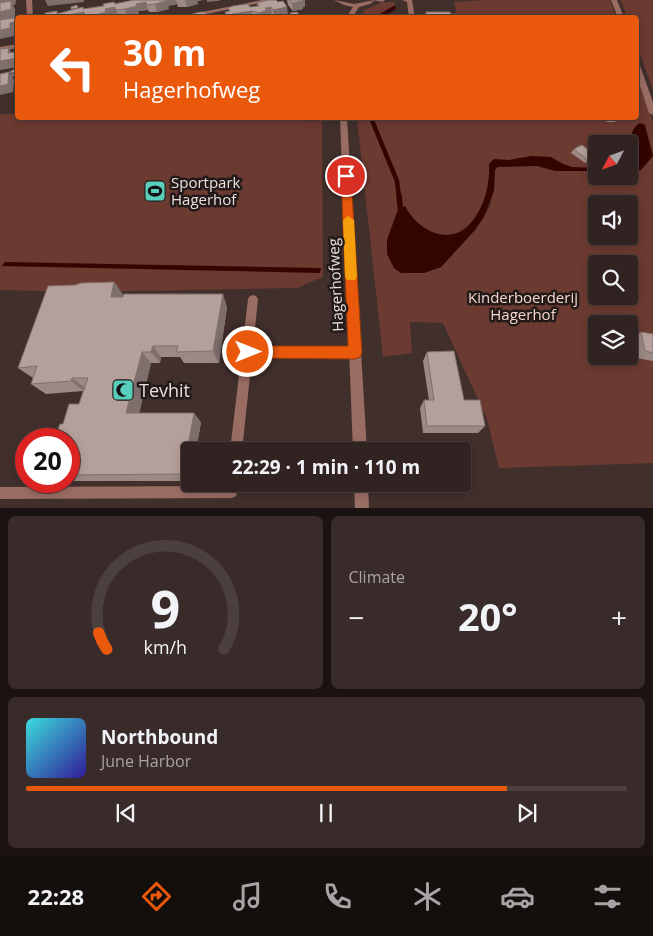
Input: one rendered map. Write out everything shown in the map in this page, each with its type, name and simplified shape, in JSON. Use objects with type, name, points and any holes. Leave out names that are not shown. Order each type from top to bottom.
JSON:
[{"type":"street","points":[[29,0],[30,15]]},
{"type":"street","points":[[190,15],[271,0]]},
{"type":"street","points":[[337,0],[346,4],[357,5],[372,0]]},
{"type":"street","points":[[376,0],[382,0]]},
{"type":"street","points":[[405,0],[410,1],[412,15]]},
{"type":"street","points":[[614,0],[619,15]]},
{"type":"street","points":[[346,4],[349,15]]},
{"type":"street","points":[[350,15],[357,5]]},
{"type":"street","points":[[214,10],[216,15]]},
{"type":"street","points":[[0,49],[15,46]]},
{"type":"street","points":[[639,72],[653,114]]},
{"type":"street","name":"Hagerhofweg","points":[[343,120],[360,442]]},
{"type":"street","points":[[361,492],[362,508]]},
{"type":"lane","points":[[237,442],[253,299]]},
{"type":"lane","points":[[248,352],[355,353]]},
{"type":"lane","points":[[0,493],[232,492]]},
{"type":"green space","points":[[486,0],[610,0],[615,15],[457,15],[454,2]]},
{"type":"green space","points":[[621,0],[653,0],[653,90],[639,51],[639,15],[626,15]]},
{"type":"green space","points":[[383,2],[395,2],[394,8],[382,15],[363,15],[364,10]]},
{"type":"green space","name":"Kinderboerderij Hagerhof","points":[[639,84],[653,122],[653,463],[499,468],[487,419],[443,323],[410,322],[412,353],[383,357],[357,120],[639,120]],"holes":[[[489,164],[500,166],[495,170],[490,207],[475,230],[441,267],[424,273],[401,273],[405,206],[410,215],[426,228],[444,235],[454,234],[463,230],[480,209],[486,195]]]},
{"type":"green space","name":"Sportpark Hagerhof","points":[[0,114],[15,114],[15,120],[322,120],[323,277],[297,288],[83,292],[0,290]]},
{"type":"shaded area","points":[[640,123],[645,125],[653,156],[641,170],[638,171],[638,135],[631,135]]},
{"type":"shaded area","points":[[531,156],[551,157],[572,167],[588,168],[588,171],[555,171],[537,166],[497,167],[495,170],[494,191],[484,217],[475,230],[441,267],[424,273],[401,273],[394,268],[387,254],[387,240],[397,212],[405,206],[417,222],[435,233],[444,235],[454,234],[463,230],[471,223],[480,210],[489,180],[489,164],[494,159],[509,160]]},
{"type":"shaded area","points":[[5,262],[321,268],[320,273],[2,266]]},
{"type":"building","points":[[134,0],[167,1],[147,5],[146,2],[125,9],[116,10],[115,7],[105,9],[106,12],[95,15],[84,15],[84,12],[73,15],[45,15],[45,13],[57,11],[57,14],[83,7],[83,9],[104,6],[103,4],[114,2],[115,4]]},
{"type":"building","points":[[276,0],[278,2],[283,1],[287,7],[273,10],[271,7],[265,8],[267,10],[259,13],[252,11],[226,15],[225,12],[230,11],[228,8],[233,6],[248,4],[250,7],[259,6],[257,3]]},
{"type":"building","points":[[290,0],[302,0],[303,1],[292,3]]},
{"type":"building","points":[[11,1],[11,9],[0,12],[0,3]]},
{"type":"building","points":[[77,5],[78,8],[71,9],[71,7]]},
{"type":"building","points":[[205,12],[206,15],[188,15]]},
{"type":"building","points":[[297,12],[300,15],[292,15],[290,13]]},
{"type":"building","points":[[426,12],[450,12],[451,15],[439,15],[426,15]]},
{"type":"building","points":[[15,18],[15,22],[10,23],[10,28],[0,30],[0,20]]},
{"type":"building","points":[[9,48],[8,53],[15,52],[15,58],[0,61],[0,49]]},
{"type":"building","points":[[9,72],[8,84],[0,86],[0,74]]},
{"type":"building","points":[[582,145],[588,150],[588,158],[587,159],[574,149]]},
{"type":"building","name":"Tevhit","points":[[114,282],[111,297],[123,297],[124,294],[223,294],[213,351],[176,352],[178,346],[153,346],[151,352],[142,352],[126,413],[194,413],[189,442],[181,442],[181,474],[80,475],[80,428],[58,428],[60,424],[63,424],[69,404],[79,404],[88,378],[72,378],[71,381],[31,384],[37,366],[18,368],[48,286]]},
{"type":"building","points":[[641,332],[653,334],[653,353],[645,351]]},
{"type":"building","points":[[454,351],[464,400],[480,400],[485,426],[427,426],[424,400],[434,400],[427,352]]},
{"type":"waterway","points":[[382,15],[394,8]]},
{"type":"waterway","points":[[372,120],[397,181],[399,197]]},
{"type":"waterway","points":[[399,195],[401,215]]},
{"type":"slow traffic","points":[[348,220],[351,277]]},
{"type":"place","name":"Sportpark Hagerhof","points":[[155,191]]},
{"type":"place","name":"Tevhit","points":[[123,390]]},
{"type":"route","points":[[248,352],[355,353],[346,176]]}]
